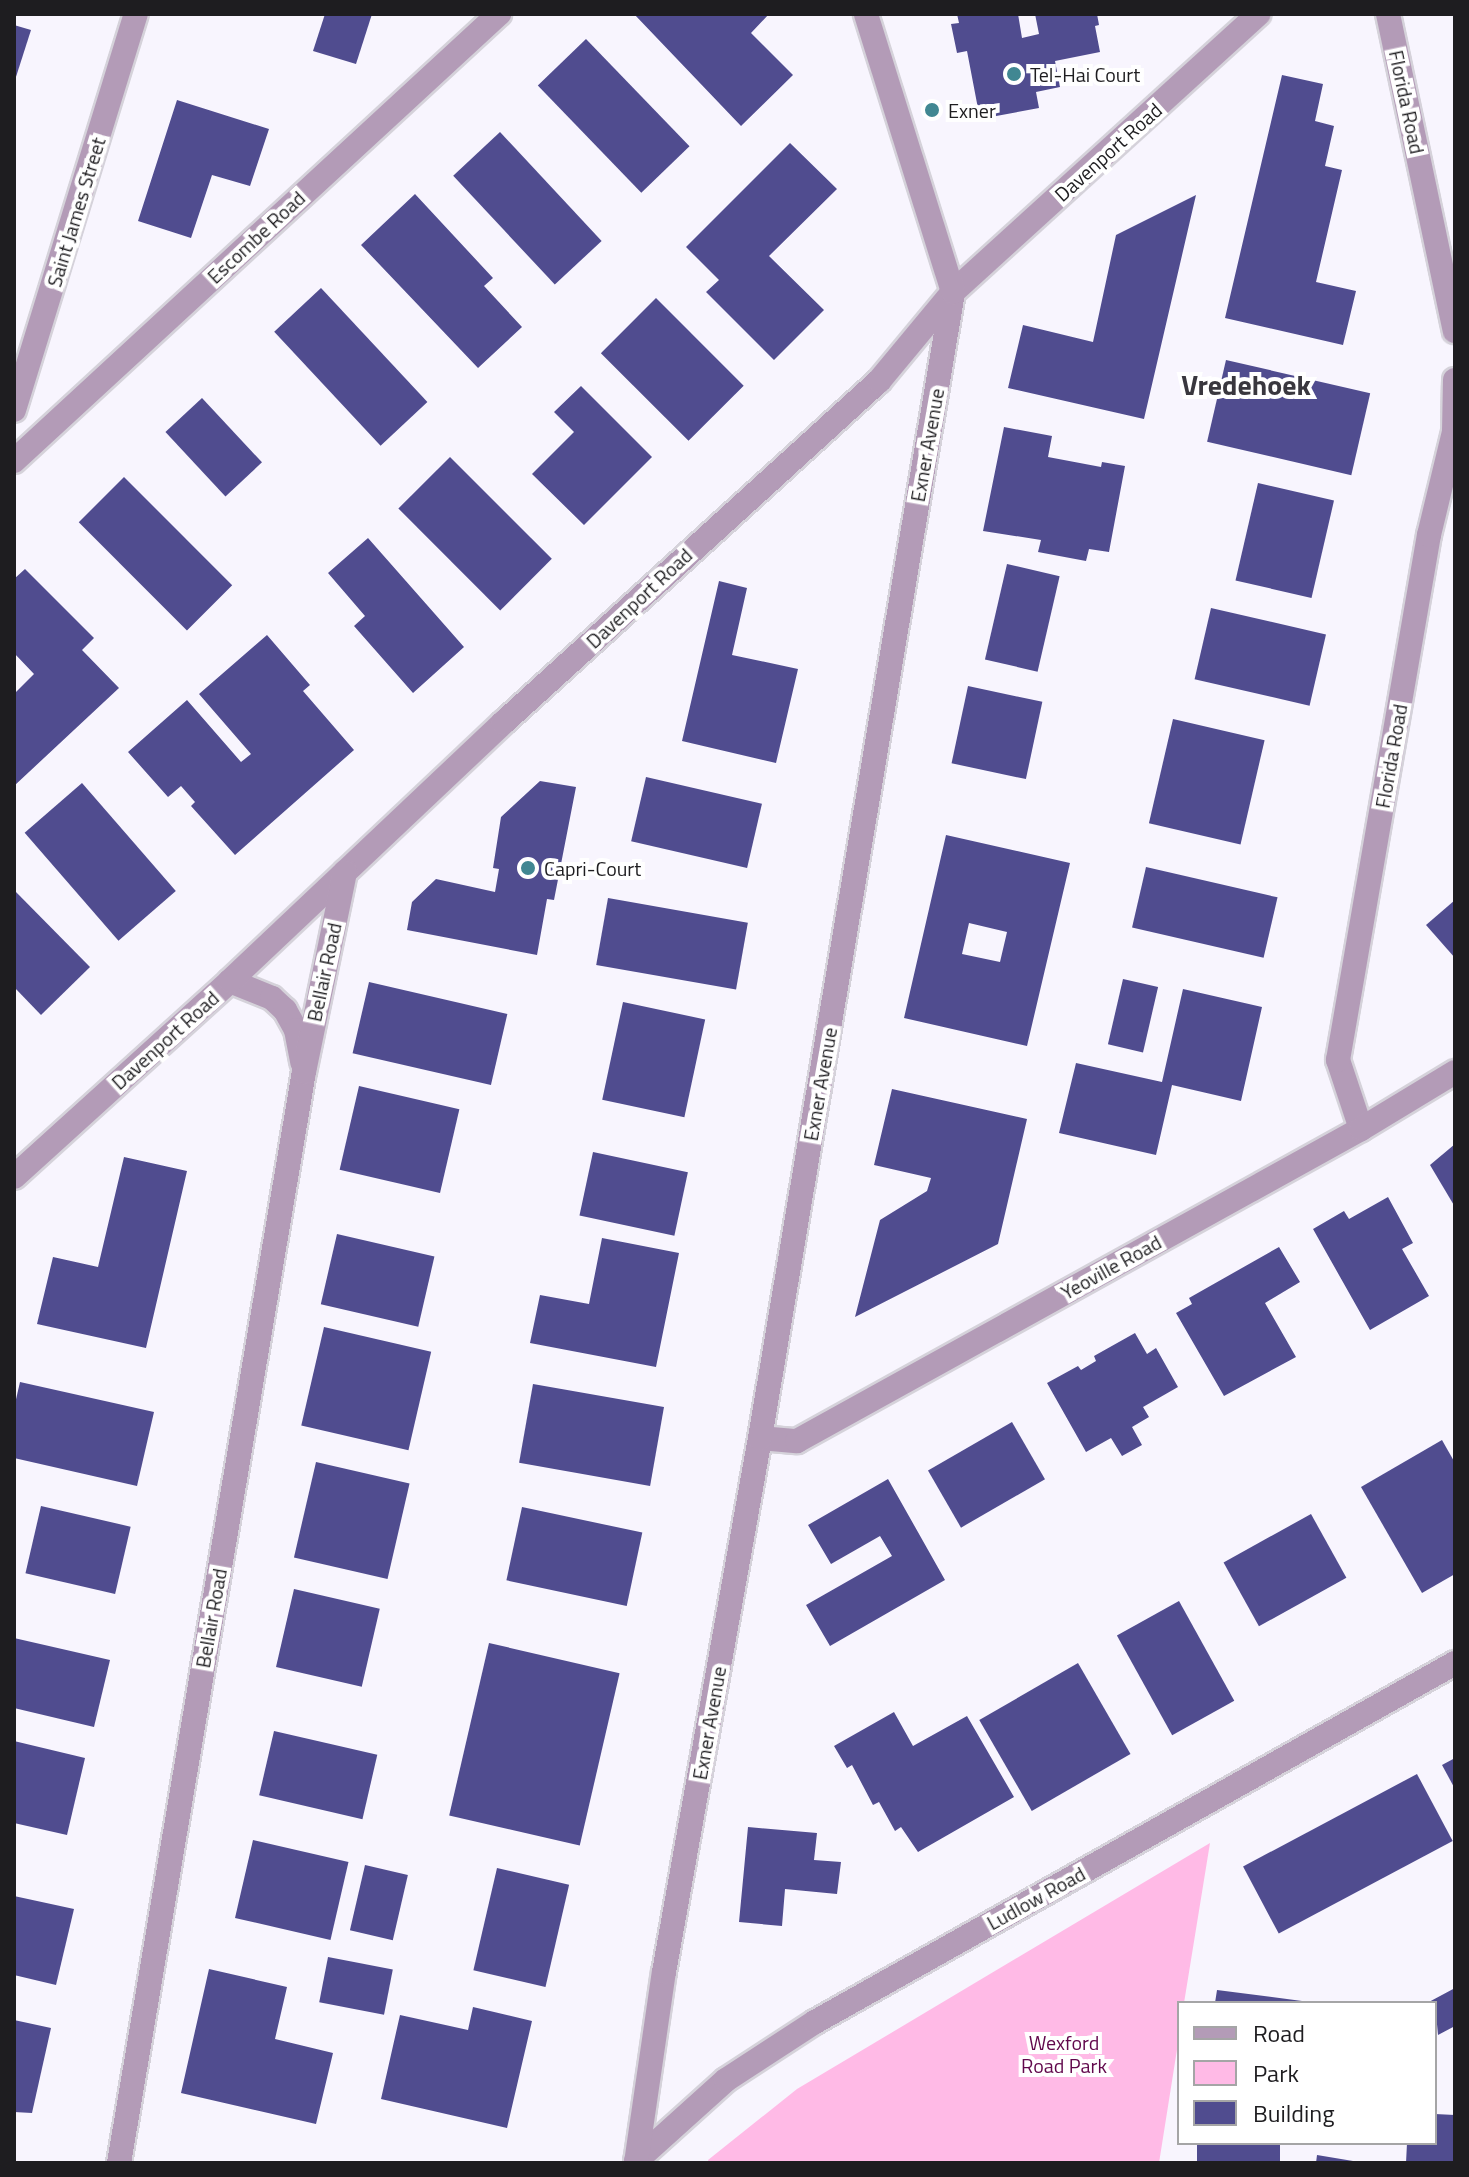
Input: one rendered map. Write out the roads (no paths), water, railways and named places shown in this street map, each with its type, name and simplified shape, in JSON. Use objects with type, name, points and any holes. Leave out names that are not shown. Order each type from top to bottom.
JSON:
[{"type":"street","name":"Saint James Street","points":[[14,410],[136,14]]},
{"type":"street","name":"Escombe Road","points":[[14,461],[499,14]]},
{"type":"street","name":"Exner Avenue","points":[[636,2162],[664,1972],[760,1438],[953,292],[866,14]]},
{"type":"street","name":"Davenport Road","points":[[14,1177],[230,981],[503,723],[879,381],[953,292],[1259,14]]},
{"type":"street","name":"Florida Road","points":[[1388,14],[1455,331]]},
{"type":"street","name":"Florida Road","points":[[1361,1129],[1338,1060],[1429,535],[1454,432],[1455,380]]},
{"type":"street","name":"Bellair Road","points":[[119,2163],[304,1072],[345,872]]},
{"type":"street","name":"Bellair Road","points":[[230,981],[264,994],[285,1010],[296,1030],[304,1072]]},
{"type":"street","name":"Yeoville Road","points":[[760,1438],[797,1441],[1361,1129],[1455,1072]]},
{"type":"street","name":"Ludlow Road","points":[[636,2162],[726,2080],[815,2022],[1455,1663]]},
{"type":"place","name":"Tel-Hai Court","points":[[1014,74]]},
{"type":"place","name":"Exner","points":[[932,110]]},
{"type":"place","name":"Capri-Court","points":[[528,868]]},
{"type":"district","name":"Vredehoek","points":[[1246,385]]},
{"type":"park label","name":"Wexford Road Park","points":[[1064,2054]]}]
